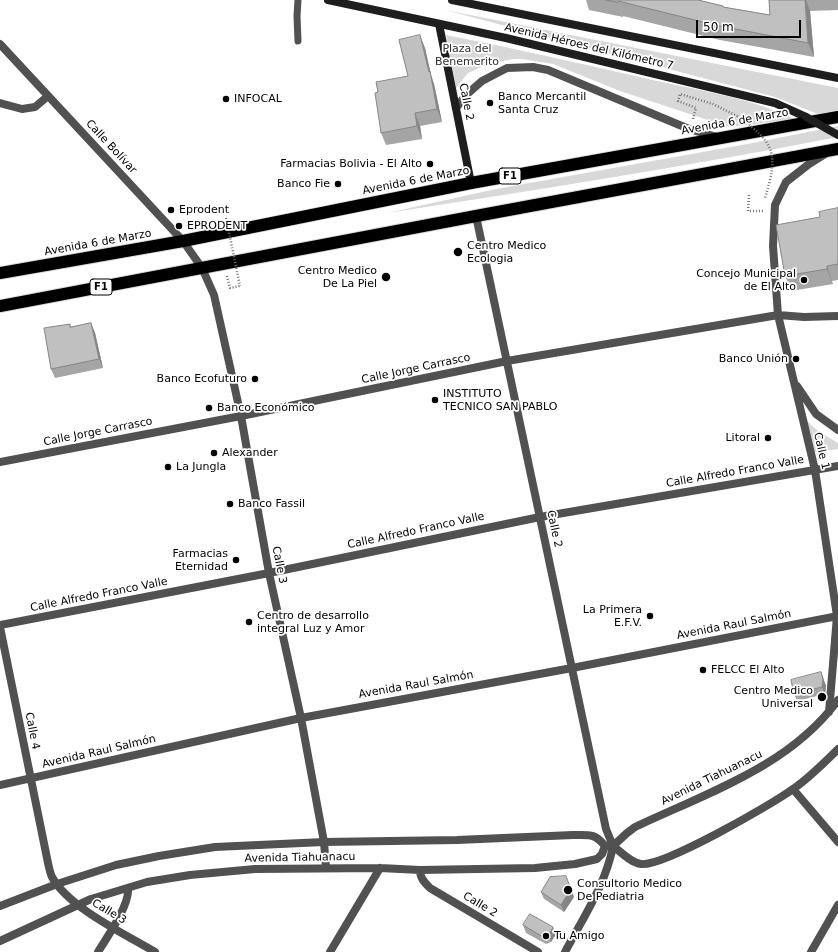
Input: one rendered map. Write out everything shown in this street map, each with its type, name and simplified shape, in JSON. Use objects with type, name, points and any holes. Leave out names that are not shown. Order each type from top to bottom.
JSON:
[{"type":"highway","name":"Avenida 6 de Marzo","points":[[0,273],[183,241],[471,183],[838,116]]},
{"type":"highway","name":"F1","points":[[0,306],[833,150]]},
{"type":"main road","name":"Avenida Héroes del Kilómetro 7","points":[[328,0],[506,38],[775,103],[806,117],[838,135]]},
{"type":"main road","name":"Avenida Héroes del Kilómetro 7","points":[[452,0],[838,78]]},
{"type":"main road","name":"Calle 2","points":[[439,24],[471,183]]},
{"type":"street","name":"Calle Bolívar","points":[[0,44],[183,241],[202,268]]},
{"type":"street","points":[[456,108],[466,95],[482,81],[507,68],[533,67],[548,70],[689,129],[722,138]]},
{"type":"street","points":[[0,103],[22,109],[35,108],[48,96]]},
{"type":"street","name":"Calle 1","points":[[829,712],[838,616],[815,470],[778,315],[773,246],[775,205],[786,182],[809,164],[833,150]]},
{"type":"street","name":"Calle 2","points":[[476,216],[609,846]]},
{"type":"street","name":"Calle 3","points":[[202,268],[214,295],[241,416],[269,573],[301,718],[324,842],[326,868]]},
{"type":"street","name":"Calle Jorge Carrasco","points":[[0,462],[241,416],[507,361],[778,315],[804,317],[838,316]]},
{"type":"street","points":[[794,380],[816,414],[838,430]]},
{"type":"street","name":"Calle Alfredo Franco Valle","points":[[0,626],[269,573],[540,517],[838,466]]},
{"type":"street","name":"Avenida Raul Salmón","points":[[0,785],[301,718],[572,668],[838,616]]},
{"type":"street","name":"Calle 4","points":[[0,626],[48,862],[52,876],[57,884]]},
{"type":"street","name":"Avenida Tiahuanacu","points":[[0,941],[91,900],[147,882],[190,875],[255,869],[380,868],[420,870],[534,868],[575,864],[597,859],[609,846],[635,827],[757,770],[787,750],[808,733],[829,712],[838,700]]},
{"type":"street","points":[[609,846],[634,862],[641,864],[652,864],[735,824],[793,789],[838,749]]},
{"type":"street","points":[[793,789],[838,842]]},
{"type":"street","name":"Avenida Tiahuanacu","points":[[0,906],[57,884],[116,865],[159,856],[215,848],[324,842],[457,840],[573,835],[592,835],[609,846]]},
{"type":"street","points":[[565,952],[604,879],[610,863],[609,846]]},
{"type":"street","points":[[330,952],[380,868]]},
{"type":"street","name":"Calle 2","points":[[420,870],[420,875],[430,888],[538,952]]},
{"type":"street","name":"Calle 3","points":[[57,884],[77,906],[155,952]]},
{"type":"street","points":[[98,952],[113,928],[126,901],[128,888]]},
{"type":"street","points":[[811,952],[838,905]]},
{"type":"lane","points":[[298,0],[298,41]]},
{"type":"path","points":[[696,108],[678,101],[680,94],[713,104],[737,116],[751,126],[766,140],[771,150],[773,162],[765,198]]},
{"type":"path","points":[[749,195],[748,211],[764,211]]},
{"type":"path","points":[[226,218],[240,286],[230,288]]},
{"type":"green space","points":[[445,10],[838,88],[838,110],[818,114],[775,97]]},
{"type":"green space","name":"Plaza del Benemerito","points":[[446,35],[526,51],[728,96],[762,106],[795,119],[729,127],[620,91],[553,64],[522,59],[513,59],[488,64],[468,73],[456,88]]},
{"type":"green space","points":[[838,126],[838,137],[613,177],[387,213],[496,189],[753,143]]},
{"type":"green space","points":[[807,421],[818,431],[838,443],[838,449],[815,452]]},
{"type":"building","points":[[606,0],[698,0],[723,7],[770,15],[769,0],[805,0],[808,43],[715,25],[618,1]]},
{"type":"building","points":[[420,35],[429,72],[430,71],[437,109],[415,113],[417,126],[381,133],[375,93],[378,92],[376,82],[408,76],[399,40]]},
{"type":"building","points":[[838,208],[838,264],[827,266],[827,269],[785,276],[776,225],[820,217],[819,212]]},
{"type":"building","points":[[91,323],[99,359],[51,369],[44,328],[70,324],[70,327]]},
{"type":"building","points":[[821,672],[823,679],[822,687],[794,694],[791,680]]},
{"type":"building","points":[[566,876],[571,889],[561,905],[541,892],[550,877]]},
{"type":"building","points":[[530,914],[553,927],[549,935],[543,937],[523,925]]},
{"type":"place","name":"INFOCAL","points":[[226,99]]},
{"type":"place","name":"Banco Mercantil Santa Cruz","points":[[490,103]]},
{"type":"place","name":"Farmacias Bolivia - El Alto","points":[[430,164]]},
{"type":"place","name":"Banco Fie","points":[[338,184]]},
{"type":"place","name":"Eprodent","points":[[171,210]]},
{"type":"place","name":"EPRODENT","points":[[179,226]]},
{"type":"place","name":"Centro Medico Ecologia","points":[[458,252]]},
{"type":"place","name":"Centro Medico De La Piel","points":[[386,277]]},
{"type":"place","name":"Concejo Municipal de El Alto","points":[[804,280]]},
{"type":"place","name":"Banco Unión","points":[[796,359]]},
{"type":"place","name":"Banco Ecofuturo","points":[[255,379]]},
{"type":"place","name":"INSTITUTO TECNICO SAN PABLO","points":[[435,400]]},
{"type":"place","name":"Banco Económico","points":[[209,408]]},
{"type":"place","name":"Litoral","points":[[768,438]]},
{"type":"place","name":"Alexander","points":[[214,453]]},
{"type":"place","name":"La Jungla","points":[[168,467]]},
{"type":"place","name":"Banco Fassil","points":[[230,504]]},
{"type":"place","name":"Farmacias Eternidad","points":[[236,560]]},
{"type":"place","name":"La Primera E.F.V.","points":[[650,616]]},
{"type":"place","name":"Centro de desarrollo integral Luz y Amor","points":[[249,622]]},
{"type":"place","name":"FELCC El Alto","points":[[703,670]]},
{"type":"place","name":"Centro Medico Universal","points":[[822,697]]},
{"type":"place","name":"Consultorio Medico De Pediatria","points":[[568,890]]},
{"type":"place","name":"Tu Amigo","points":[[546,936]]}]
